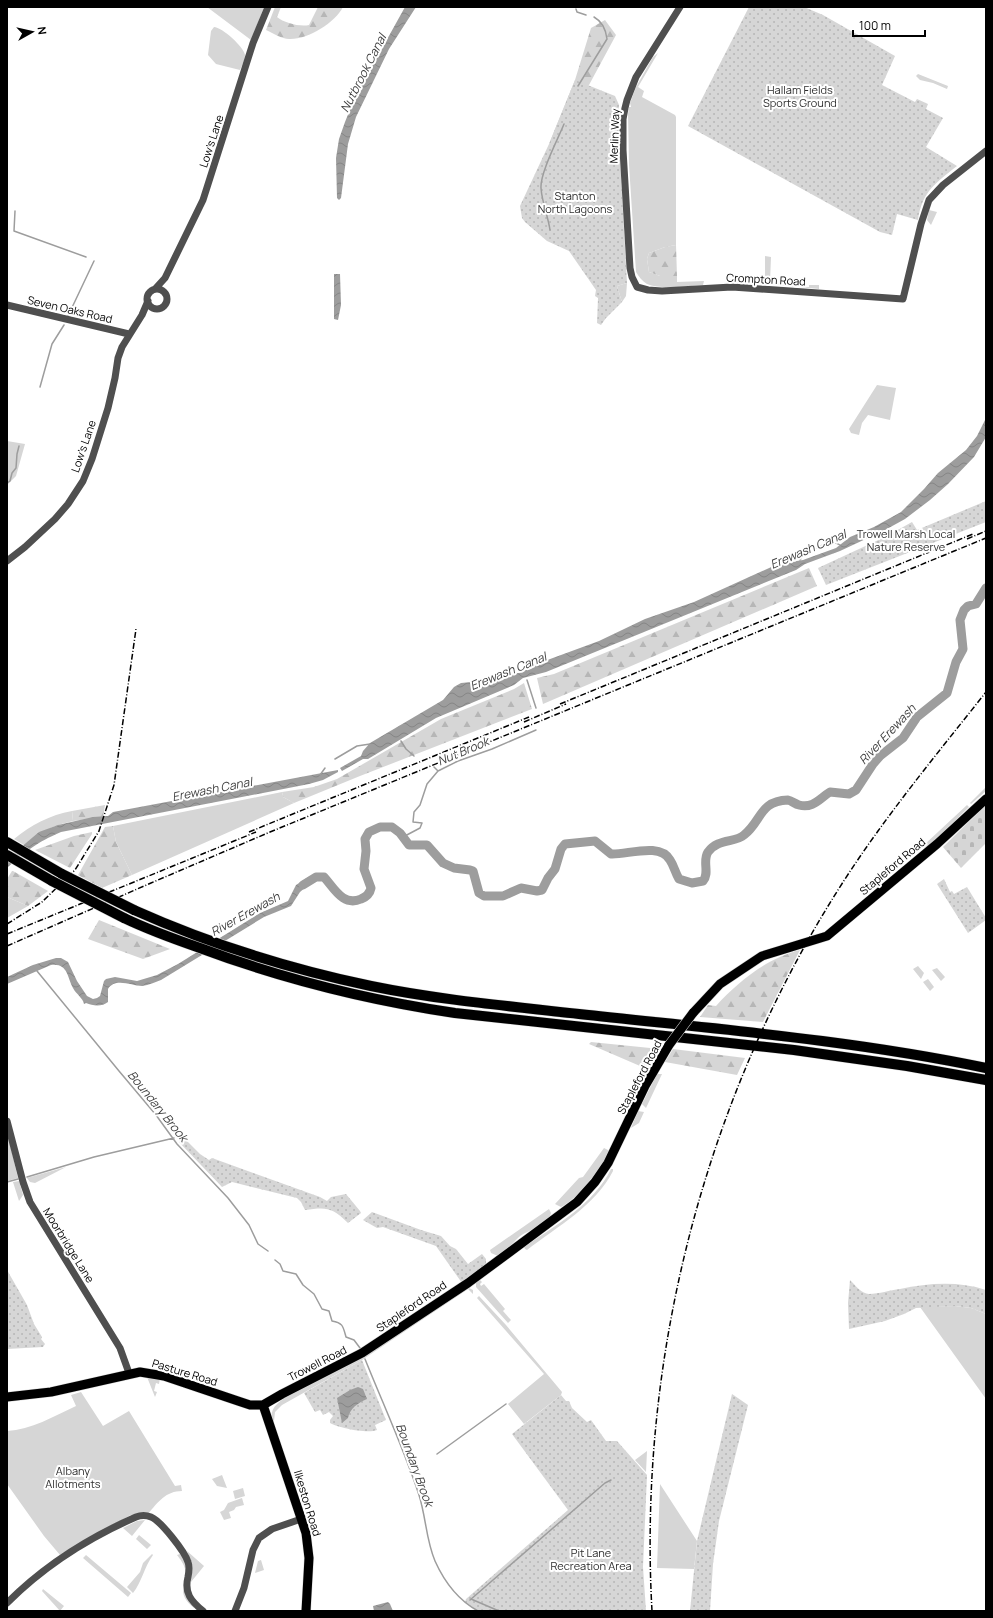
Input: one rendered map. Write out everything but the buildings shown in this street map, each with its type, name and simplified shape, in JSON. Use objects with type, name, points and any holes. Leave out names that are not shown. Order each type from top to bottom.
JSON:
[{"type":"highway","points":[[7,842],[62,874],[134,910],[184,931],[245,952],[330,977],[422,996],[827,1042],[904,1053],[986,1068]]},
{"type":"highway","points":[[7,855],[52,881],[124,918],[179,941],[240,963],[312,985],[418,1008],[794,1050],[901,1065],[986,1080]]},
{"type":"main road","name":"Stapleford Road","points":[[362,1353],[468,1283],[577,1202],[595,1182],[608,1163],[645,1086],[669,1045],[693,1013],[720,984],[762,956],[786,948],[819,940],[827,936],[937,844],[986,799]]},
{"type":"main road","name":"Trowell Road","points":[[263,1405],[362,1353]]},
{"type":"main road","name":"Pasture Road","points":[[7,1397],[51,1392],[140,1372],[153,1373],[238,1402],[263,1405]]},
{"type":"main road","name":"Ilkeston Road","points":[[263,1405],[308,1544],[309,1558],[306,1611]]},
{"type":"street","name":"Low's Lane","points":[[7,561],[25,547],[55,519],[68,504],[85,477],[108,408],[118,358],[129,334],[142,315],[148,301],[149,294],[165,278],[191,227],[205,194],[253,43],[268,7]]},
{"type":"street","name":"Merlin Way","points":[[634,280],[630,268],[623,150],[623,119],[626,100],[636,77],[680,7]]},
{"type":"street","name":"Crompton Road","points":[[634,280],[637,287],[655,291],[732,287],[903,299],[921,224],[929,200],[943,185],[986,150]]},
{"type":"street","name":"Low's Lane","points":[[142,315],[154,308],[160,308],[165,305],[167,299],[164,292],[165,278]]},
{"type":"street","points":[[155,289],[164,292]]},
{"type":"street","points":[[148,301],[150,306],[154,308]]},
{"type":"street","name":"Seven Oaks Road","points":[[7,306],[129,334]]},
{"type":"street","name":"Moorbridge Lane","points":[[7,1121],[23,1182],[30,1202],[120,1348],[129,1374]]},
{"type":"street","points":[[7,1603],[33,1580],[77,1547],[97,1535],[142,1515],[156,1520],[186,1557],[190,1567],[187,1582],[188,1595],[191,1600],[203,1611]]},
{"type":"street","points":[[235,1611],[244,1588],[253,1550],[259,1538],[272,1529],[301,1519]]},
{"type":"green space","points":[[207,7],[264,7],[251,40]]},
{"type":"green space","points":[[275,7],[281,7],[277,17],[280,19],[292,24],[309,25],[318,7],[343,7],[334,19],[312,34],[296,39],[286,39],[266,30]]},
{"type":"green space","name":"Hallam Fields Sports Ground","points":[[749,7],[804,7],[823,15],[895,56],[882,85],[915,102],[917,99],[928,104],[926,109],[943,118],[926,147],[957,166],[931,188],[923,202],[918,220],[897,214],[892,235],[880,232],[688,126]]},
{"type":"green space","points":[[605,20],[616,35],[589,85],[549,144],[575,80],[591,28]]},
{"type":"green space","points":[[214,27],[222,30],[241,47],[245,55],[240,70],[216,64],[208,55],[211,31]]},
{"type":"green space","points":[[658,53],[638,87],[644,91],[642,97],[675,115],[676,117],[676,245],[665,247],[649,253],[647,259],[649,272],[660,276],[677,276],[677,282],[704,281],[703,285],[674,287],[653,286],[644,282],[636,272],[629,165],[628,114],[629,107],[631,107],[630,103],[636,87],[653,57]]},
{"type":"green space","points":[[918,74],[948,86],[947,89],[933,83],[920,80],[916,76]]},
{"type":"green space","name":"Stanton North Lagoons","points":[[575,80],[615,96],[619,105],[618,122],[627,283],[617,286],[622,302],[601,325],[597,323],[598,298],[595,296],[596,290],[569,251],[547,241],[525,222],[522,218],[520,206],[549,144]]},
{"type":"green space","points":[[929,210],[937,212],[931,225],[927,220]]},
{"type":"green space","points":[[676,245],[677,276],[660,276],[649,272],[647,259],[649,253],[665,247]]},
{"type":"green space","points":[[765,256],[771,257],[770,282],[789,284],[790,286],[794,286],[795,284],[806,285],[806,287],[809,287],[809,285],[819,285],[819,289],[768,284],[765,278]]},
{"type":"green space","points":[[627,283],[626,296],[622,302],[617,286]]},
{"type":"green space","points":[[877,385],[896,388],[890,420],[868,415],[862,423],[859,435],[851,433],[849,429]]},
{"type":"green space","points":[[7,441],[25,444],[16,476],[7,485]]},
{"type":"green space","name":"Trowell Marsh Local Nature Reserve","points":[[986,501],[986,522],[826,585],[818,568],[887,536],[912,522],[917,530]]},
{"type":"green space","points":[[809,568],[817,586],[543,704],[537,678],[554,674]]},
{"type":"green space","points":[[524,683],[532,709],[294,803],[283,797],[282,792],[314,787],[337,779],[441,719],[514,689]]},
{"type":"green space","points":[[986,787],[986,791],[971,804],[970,803]]},
{"type":"green space","points":[[282,792],[283,797],[294,803],[132,875],[116,842],[113,826]]},
{"type":"green space","points":[[105,805],[103,817],[73,821],[72,811]]},
{"type":"green space","points":[[967,805],[969,807],[929,846],[924,848],[924,845]]},
{"type":"green space","points":[[986,805],[986,843],[961,868],[943,847]]},
{"type":"green space","points":[[72,811],[73,821],[47,830],[24,845],[14,839],[41,821]]},
{"type":"green space","points":[[113,826],[116,842],[132,875],[102,888],[78,875],[105,827]]},
{"type":"green space","points":[[92,832],[70,868],[35,850],[74,836]]},
{"type":"green space","points":[[12,871],[48,891],[28,906],[7,897],[7,879]]},
{"type":"green space","points":[[944,879],[950,892],[952,891],[954,894],[967,887],[986,918],[986,920],[968,933],[937,884]]},
{"type":"green space","points":[[7,897],[28,906],[7,918]]},
{"type":"green space","points":[[99,920],[170,949],[143,959],[88,939]]},
{"type":"green space","points":[[800,950],[763,1022],[700,1017],[708,1005],[716,1006],[734,988],[754,972],[776,959]]},
{"type":"green space","points":[[918,966],[924,973],[921,979],[913,969]]},
{"type":"green space","points":[[937,968],[945,977],[941,981],[932,970]]},
{"type":"green space","points":[[928,979],[934,987],[930,991],[923,982]]},
{"type":"green space","points":[[591,1042],[660,1049],[647,1069],[589,1044]]},
{"type":"green space","points":[[673,1049],[745,1058],[737,1075],[665,1062]]},
{"type":"green space","points":[[642,1066],[647,1069],[629,1108],[622,1106]]},
{"type":"green space","points":[[657,1074],[662,1074],[646,1108],[642,1104]]},
{"type":"green space","points":[[638,1111],[644,1112],[639,1123],[631,1128]]},
{"type":"green space","points":[[7,1132],[18,1178],[7,1181]]},
{"type":"green space","points":[[182,1139],[185,1139],[200,1154],[209,1160],[212,1158],[320,1197],[327,1201],[331,1197],[346,1194],[361,1213],[348,1223],[333,1211],[328,1209],[305,1210],[297,1198],[232,1182],[222,1187],[179,1142]]},
{"type":"green space","points":[[604,1148],[610,1151],[601,1166],[582,1190],[568,1203],[561,1207],[555,1204],[579,1178],[583,1177]]},
{"type":"green space","points":[[66,1167],[35,1183],[30,1182],[27,1178]]},
{"type":"green space","points":[[611,1169],[613,1169],[613,1171],[605,1183],[586,1205],[575,1215],[527,1250],[525,1249],[524,1247],[573,1213],[595,1193]]},
{"type":"green space","points":[[19,1181],[23,1195],[19,1201],[13,1182]]},
{"type":"green space","points":[[549,1209],[551,1213],[546,1221],[523,1234],[498,1256],[491,1253],[490,1250]]},
{"type":"green space","points":[[372,1212],[441,1236],[450,1246],[456,1249],[468,1264],[482,1254],[486,1259],[486,1265],[462,1283],[436,1246],[383,1227],[377,1228],[363,1220]]},
{"type":"green space","points":[[7,1270],[27,1305],[34,1324],[42,1337],[41,1339],[45,1344],[43,1347],[7,1349]]},
{"type":"green space","points":[[479,1279],[482,1282],[480,1284],[481,1286],[484,1284],[505,1309],[503,1311],[511,1320],[508,1323],[476,1287],[476,1282]]},
{"type":"green space","points":[[850,1280],[856,1287],[866,1294],[933,1284],[954,1284],[975,1287],[986,1290],[986,1314],[971,1308],[955,1306],[916,1308],[885,1321],[849,1329],[848,1303]]},
{"type":"green space","points":[[469,1288],[473,1290],[473,1294],[468,1289],[362,1360],[282,1405],[275,1412],[274,1421],[272,1422],[271,1417],[273,1409],[279,1402],[290,1394]]},
{"type":"green space","points":[[479,1296],[506,1325],[562,1392],[561,1395],[524,1424],[508,1404],[544,1374],[477,1298]]},
{"type":"green space","points":[[955,1306],[971,1308],[986,1314],[986,1399],[920,1307]]},
{"type":"green space","points":[[362,1360],[386,1420],[375,1425],[377,1430],[373,1431],[354,1430],[330,1423],[333,1416],[329,1412],[323,1415],[320,1410],[315,1412],[304,1393]]},
{"type":"green space","points":[[147,1377],[160,1378],[159,1384],[156,1383],[154,1391],[157,1392],[155,1397]]},
{"type":"green space","name":"Albany Allotments","points":[[81,1392],[103,1426],[129,1411],[175,1486],[181,1485],[182,1491],[176,1491],[167,1495],[159,1501],[148,1514],[131,1515],[60,1555],[44,1536],[7,1484],[7,1431],[34,1425],[76,1406],[71,1395]]},
{"type":"green space","points":[[732,1394],[748,1405],[719,1521],[713,1564],[710,1611],[690,1611],[697,1541]]},
{"type":"green space","name":"Pit Lane Recreation Area","points":[[561,1395],[566,1401],[569,1401],[572,1408],[587,1422],[591,1420],[606,1441],[617,1441],[647,1475],[643,1567],[646,1611],[478,1611],[465,1602],[466,1599],[568,1510],[512,1434]]},
{"type":"green space","points":[[647,1451],[646,1472],[635,1460]]},
{"type":"green space","points":[[222,1475],[227,1488],[217,1486],[212,1479]]},
{"type":"green space","points":[[660,1484],[697,1541],[694,1569],[657,1568]]},
{"type":"green space","points":[[243,1488],[245,1496],[235,1499],[233,1491]]},
{"type":"green space","points":[[242,1498],[244,1505],[236,1507],[234,1510],[229,1512],[231,1518],[224,1520],[220,1512],[224,1510],[228,1503]]},
{"type":"green space","points":[[145,1520],[132,1536],[123,1528],[137,1521]]},
{"type":"green space","points":[[139,1535],[151,1545],[147,1549],[136,1539]]},
{"type":"green space","points":[[187,1551],[204,1566],[191,1582],[192,1564]]},
{"type":"green space","points":[[152,1554],[153,1555],[147,1564],[139,1584],[133,1593],[127,1587],[140,1572],[143,1563]]},
{"type":"green space","points":[[180,1554],[186,1562],[194,1608],[185,1598],[183,1590],[185,1569],[183,1563],[177,1555]]},
{"type":"green space","points":[[86,1555],[131,1593],[128,1597],[83,1558]]},
{"type":"green space","points":[[261,1560],[264,1570],[255,1573],[258,1561]]},
{"type":"green space","points":[[43,1589],[64,1606],[60,1611],[42,1591]]},
{"type":"water","points":[[405,7],[416,7],[389,49],[356,117],[348,144],[341,198],[339,200],[337,198],[336,158],[339,139],[355,97]]},
{"type":"water","points":[[334,274],[340,274],[341,305],[338,320],[334,319]]},
{"type":"water","points":[[986,418],[986,437],[974,457],[930,500],[905,519],[885,530],[840,551],[805,564],[796,570],[546,672],[523,678],[514,685],[436,718],[368,759],[363,759],[342,771],[340,768],[361,756],[363,751],[370,743],[443,700],[454,687],[461,683],[492,680],[519,673],[542,662],[599,641],[645,619],[694,602],[778,564],[803,560],[836,548],[850,537],[874,527],[901,512],[938,473],[966,450],[977,436]]},
{"type":"water","points":[[338,770],[338,772],[323,780],[309,784],[61,832],[32,847],[7,868],[7,859],[39,832],[58,825],[93,817],[108,816],[113,812]]},
{"type":"water","points":[[310,876],[313,881],[300,892],[291,906],[264,917],[161,980],[142,986],[124,983],[115,983],[111,985],[108,989],[108,1002],[103,1005],[84,1004],[73,988],[64,968],[57,965],[51,965],[7,984],[7,977],[33,965],[56,958],[61,958],[68,962],[77,981],[87,996],[93,999],[97,998],[100,996],[104,981],[106,979],[115,977],[137,981],[157,975],[178,964],[260,913],[288,901],[296,885]]},
{"type":"water","points":[[358,1387],[363,1389],[367,1399],[355,1406],[348,1418],[342,1423],[337,1398]]},
{"type":"water","points":[[388,1602],[393,1611],[374,1611],[373,1606]]},
{"type":"waterway","name":"Nut Brook","points":[[576,9],[577,12],[586,15]]},
{"type":"waterway","name":"Nut Brook","points":[[578,86],[607,39],[604,26],[594,17]]},
{"type":"waterway","name":"Nut Brook","points":[[550,230],[542,194],[541,182],[546,165],[564,124]]},
{"type":"waterway","points":[[15,211],[14,231],[86,257]]},
{"type":"waterway","points":[[68,316],[94,261]]},
{"type":"waterway","points":[[40,387],[52,344],[64,325]]},
{"type":"waterway","points":[[7,483],[10,481],[12,473],[16,468],[19,446]]},
{"type":"waterway","name":"Erewash Canal","points":[[811,550],[829,543],[837,543],[840,545]]},
{"type":"waterway","name":"Erewash Canal","points":[[800,560],[803,555]]},
{"type":"waterway","name":"River Erewash","points":[[303,885],[316,877],[324,877],[335,891],[344,898],[355,901],[365,897],[371,888],[364,869],[366,851],[365,839],[369,832],[380,827],[392,827],[400,833],[409,845],[427,845],[443,863],[454,868],[473,871],[479,893],[484,896],[503,896],[521,888],[537,891],[542,890],[548,878],[555,869],[561,849],[565,844],[595,841],[611,854],[651,850],[659,852],[670,860],[679,879],[692,883],[703,881],[706,874],[706,856],[708,852],[721,843],[744,835],[750,830],[766,808],[771,804],[788,800],[799,805],[808,806],[830,792],[849,794],[856,790],[880,756],[903,738],[917,717],[947,693],[956,662],[963,649],[960,620],[964,610],[968,606],[976,604],[986,588]]},
{"type":"waterway","name":"Nut Brook","points":[[527,680],[536,708]]},
{"type":"waterway","name":"Nut Brook","points":[[403,837],[420,828],[422,823],[413,822],[414,812],[420,805],[427,784],[438,771],[458,761],[492,749],[536,730]]},
{"type":"waterway","points":[[401,741],[406,749],[414,756]]},
{"type":"waterway","points":[[335,759],[357,746],[370,744]]},
{"type":"waterway","name":"Nut Brook","points":[[434,767],[438,771]]},
{"type":"waterway","points":[[320,775],[325,768]]},
{"type":"waterway","name":"Boundary Brook","points":[[37,971],[156,1115],[177,1144],[228,1198],[249,1225],[258,1244],[268,1251]]},
{"type":"waterway","points":[[27,1177],[94,1157],[174,1138]]},
{"type":"waterway","points":[[7,1182],[18,1179]]},
{"type":"waterway","name":"Boundary Brook","points":[[275,1260],[280,1264],[283,1271],[296,1274],[303,1285],[314,1294],[322,1309],[329,1311],[332,1321],[340,1324],[346,1337],[354,1340],[360,1348]]},
{"type":"waterway","name":"Boundary Brook","points":[[365,1359],[419,1495],[435,1561],[447,1583],[458,1596],[478,1611]]},
{"type":"waterway","points":[[437,1454],[506,1404]]},
{"type":"waterway","points":[[470,1600],[605,1483],[611,1480]]},
{"type":"waterway","points":[[471,1599],[499,1611]]},
{"type":"railway","points":[[967,539],[986,531]]},
{"type":"railway","points":[[560,704],[973,534]]},
{"type":"railway","points":[[7,946],[270,832],[986,538]]},
{"type":"railway","points":[[7,924],[42,902],[75,870],[99,831],[114,785],[136,629]]},
{"type":"railway","points":[[652,1611],[650,1518],[656,1425],[669,1332],[688,1241],[714,1151],[747,1064],[787,979],[833,898],[868,844],[887,818],[986,692]]},
{"type":"railway","points":[[524,722],[566,704]]},
{"type":"railway","points":[[249,832],[529,717]]},
{"type":"railway","points":[[7,934],[256,832]]},
{"type":"water label","name":"Nutbrook Canal","points":[[363,73]]}]
